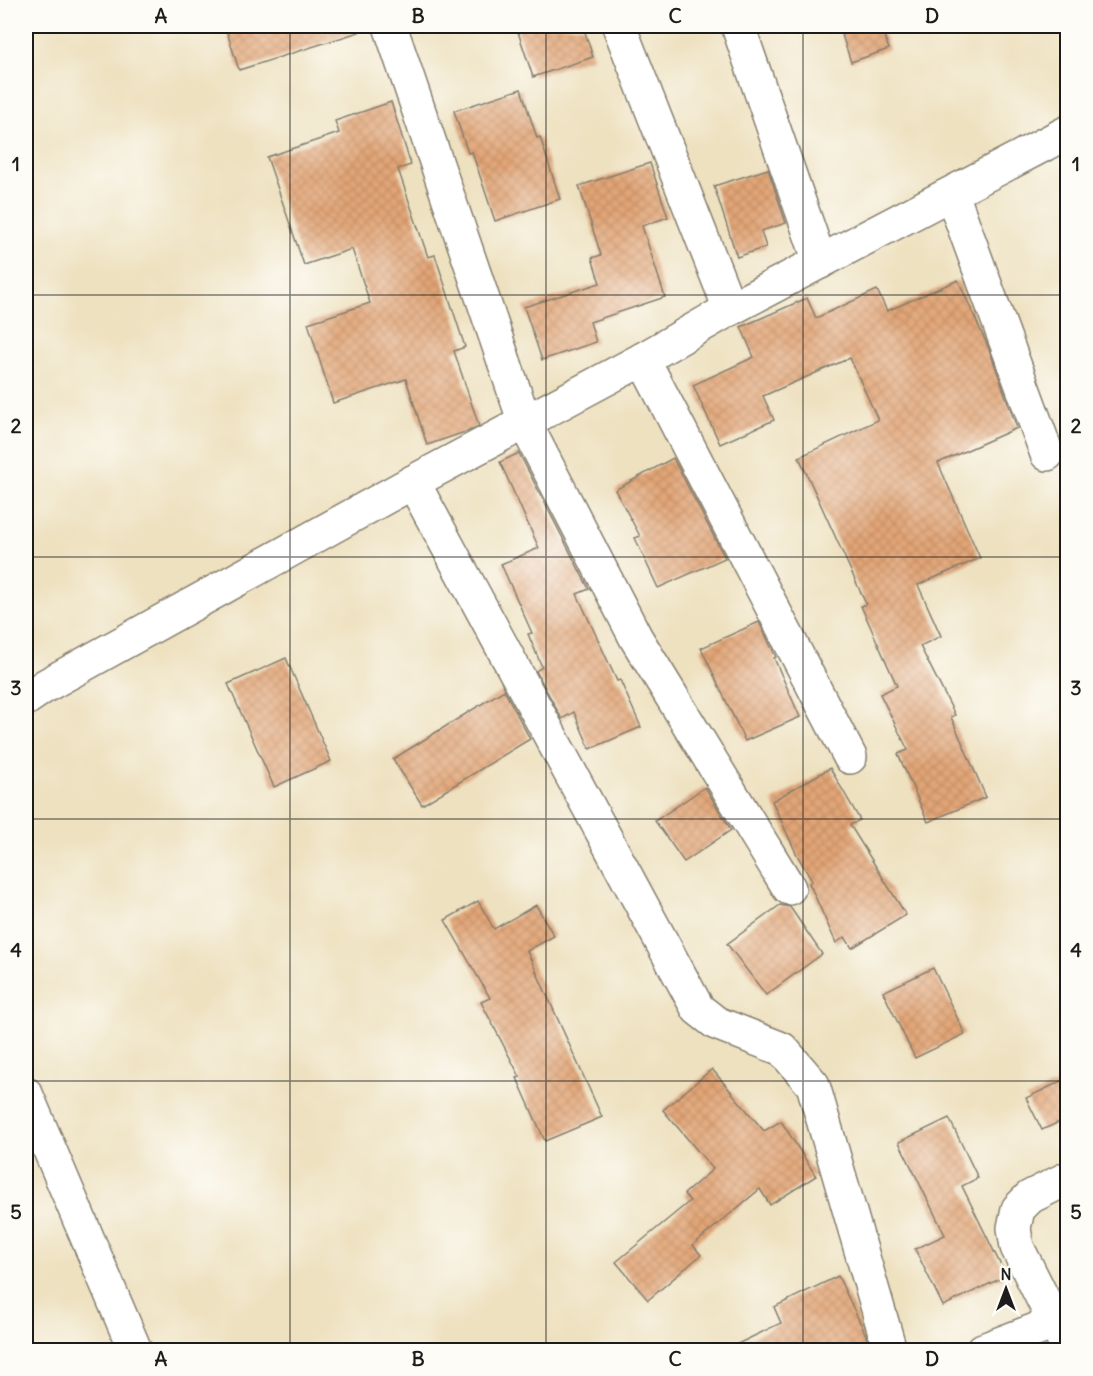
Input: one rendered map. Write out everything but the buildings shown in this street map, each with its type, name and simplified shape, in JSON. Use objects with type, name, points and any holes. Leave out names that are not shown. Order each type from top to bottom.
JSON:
[{"type":"street","points":[[390,26],[525,423],[636,638],[789,888]]},
{"type":"street","points":[[619,26],[730,309]]},
{"type":"street","points":[[738,26],[820,262]]},
{"type":"street","points":[[26,699],[45,686],[413,482],[643,359],[730,309],[1068,132]]},
{"type":"street","points":[[952,194],[1047,454]]},
{"type":"street","points":[[643,359],[850,757]]},
{"type":"street","points":[[413,482],[698,1009],[716,1023],[782,1049],[813,1085],[891,1350]]},
{"type":"street","points":[[26,1094],[135,1350]]},
{"type":"street","points":[[983,1350],[1061,1336],[1017,1247],[1014,1228],[1018,1209],[1030,1197],[1068,1178]]}]
